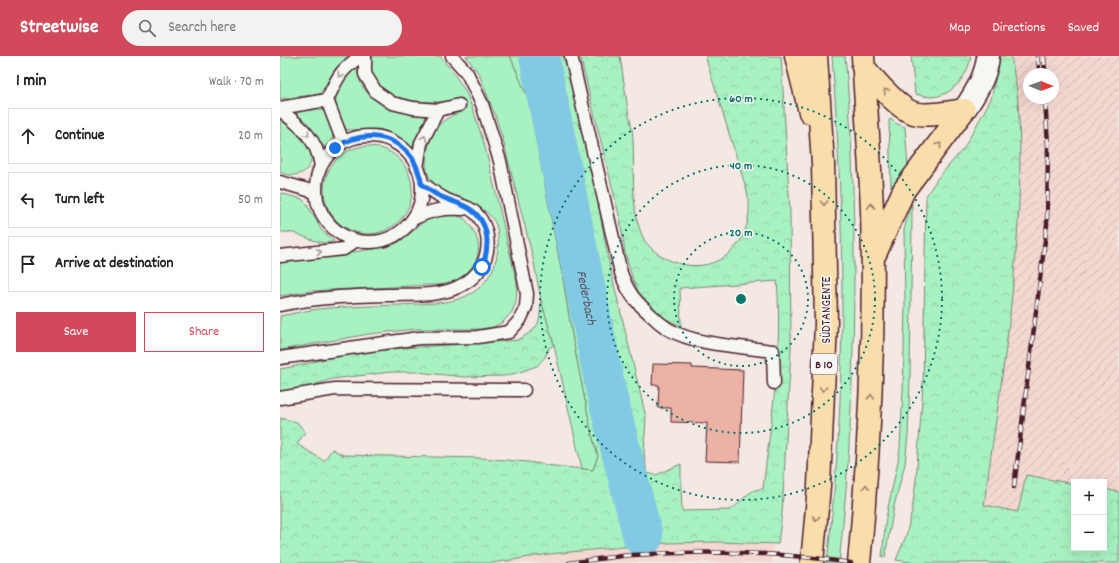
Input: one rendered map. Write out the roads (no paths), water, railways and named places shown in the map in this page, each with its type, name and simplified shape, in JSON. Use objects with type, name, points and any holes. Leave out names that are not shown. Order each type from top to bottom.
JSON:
[{"type":"highway","points":[[796,56],[823,164]]},
{"type":"highway","name":"SÜDTANGENTE","points":[[812,563],[819,486],[826,323],[823,164],[816,56]]},
{"type":"highway","points":[[863,62],[896,101],[912,113],[935,115],[964,110]]},
{"type":"highway","points":[[859,563],[870,436],[873,259],[872,208],[863,62]]},
{"type":"highway","points":[[873,259],[904,190],[964,110]]},
{"type":"street","points":[[964,110],[974,95],[988,63],[988,56]]},
{"type":"lane","points":[[343,142],[327,100],[337,77],[348,64],[361,56]]},
{"type":"lane","points":[[365,56],[365,74],[376,92],[392,103],[413,108],[438,110],[459,105]]},
{"type":"lane","points":[[280,358],[419,338],[478,337],[509,332],[520,320],[526,307],[527,294],[500,161],[482,104],[467,73],[452,56]]},
{"type":"lane","points":[[572,56],[621,273],[627,289],[638,303],[666,328],[683,336],[697,341],[773,350],[774,383]]},
{"type":"lane","points":[[280,109],[327,100]]},
{"type":"lane","points":[[280,109],[299,125],[313,141],[319,155],[321,166]]},
{"type":"lane","points":[[417,168],[422,143],[438,110]]},
{"type":"lane","points":[[414,219],[421,197],[422,183],[417,168],[412,158],[404,150],[387,139],[365,136],[343,142],[328,155],[319,169],[315,192],[318,207],[328,224],[333,229],[343,236],[355,241],[369,243],[381,242],[400,233],[414,219],[430,211],[439,209],[470,209]]},
{"type":"lane","points":[[280,182],[315,192]]},
{"type":"lane","points":[[280,305],[311,300],[360,296],[438,293],[457,288],[472,279],[482,267],[488,248],[488,236],[479,216],[470,209],[443,198],[422,183]]},
{"type":"lane","points":[[280,256],[344,249],[355,241]]},
{"type":"lane","points":[[280,398],[335,389],[524,390]]},
{"type":"waterway","name":"Federbach","points":[[539,56],[606,391],[643,537]]},
{"type":"railway","points":[[1037,56],[1039,68]]},
{"type":"railway","points":[[1044,56],[1045,68]]},
{"type":"railway","points":[[1014,487],[1047,224],[1048,145],[1045,104]]},
{"type":"railway","points":[[569,563],[632,555],[714,552],[797,556],[851,563]]}]
